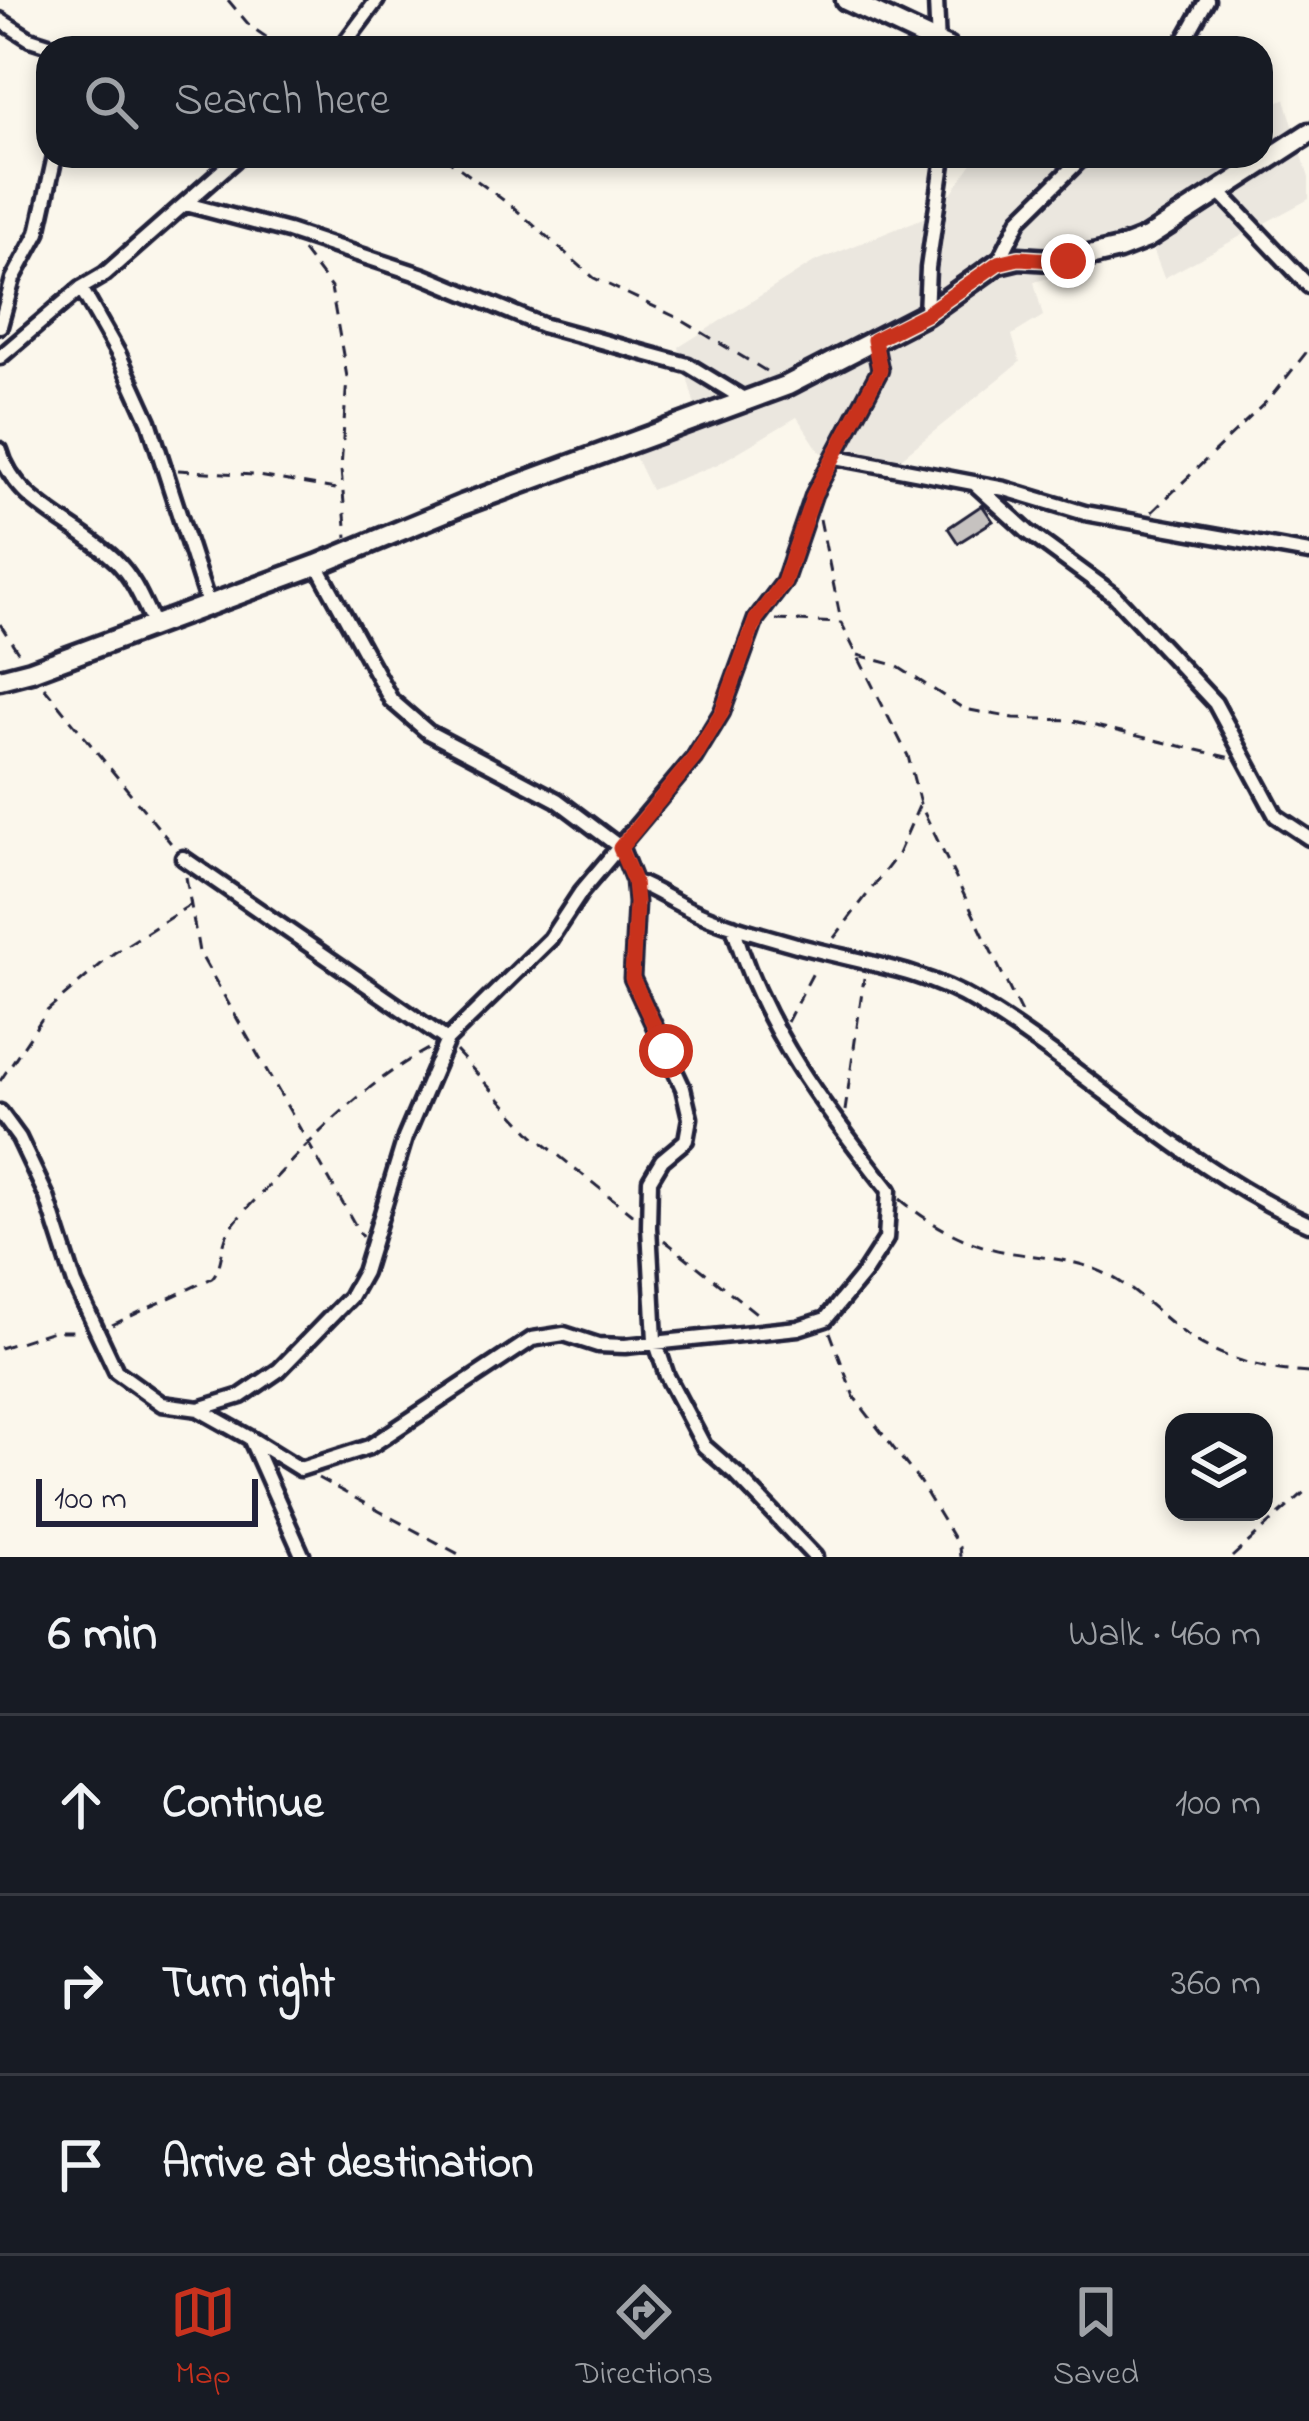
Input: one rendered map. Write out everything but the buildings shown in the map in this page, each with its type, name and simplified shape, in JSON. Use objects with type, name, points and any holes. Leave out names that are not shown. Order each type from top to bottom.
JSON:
[{"type":"street","points":[[350,36],[377,0]]},
{"type":"street","points":[[845,0],[921,36]]},
{"type":"street","points":[[936,0],[941,36]]},
{"type":"street","points":[[1187,36],[1207,0]]},
{"type":"street","points":[[0,20],[36,41]]},
{"type":"street","points":[[1273,156],[1308,132]]},
{"type":"street","points":[[1273,149],[1283,149]]},
{"type":"street","points":[[0,326],[13,279],[38,233],[52,168]]},
{"type":"street","points":[[0,357],[81,288],[105,274],[226,168]]},
{"type":"street","points":[[926,314],[942,168]]},
{"type":"street","points":[[998,263],[1020,219],[1072,168]]},
{"type":"street","points":[[0,679],[317,565],[644,436],[788,385],[926,314],[998,263],[1019,258],[1068,261],[1119,249],[1169,226],[1256,168]]},
{"type":"street","points":[[1221,193],[1309,286]]},
{"type":"street","points":[[186,204],[288,231],[424,276],[542,326],[688,365],[748,401]]},
{"type":"street","points":[[81,288],[149,421],[208,604]]},
{"type":"street","points":[[199,1409],[241,1396],[278,1370],[350,1297],[372,1254],[388,1188],[445,1043],[550,939],[580,892],[694,758],[722,712],[756,619],[784,582],[814,494],[880,370],[874,340]]},
{"type":"street","points":[[0,450],[4,464],[26,494],[101,547],[128,573],[154,625]]},
{"type":"street","points":[[836,457],[974,483],[1085,513],[1208,538],[1309,553]]},
{"type":"street","points":[[974,483],[1028,532],[1114,595],[1215,703],[1276,816],[1309,838]]},
{"type":"street","points":[[317,565],[391,700],[428,732],[557,800],[620,848],[634,881],[632,978],[683,1088],[690,1118],[686,1140],[662,1160],[650,1180],[656,1340],[667,1376],[704,1446],[814,1557]]},
{"type":"street","points":[[183,858],[445,1043]]},
{"type":"street","points":[[634,881],[733,926],[868,959],[973,999],[1077,1068],[1197,1162],[1309,1224]]},
{"type":"street","points":[[0,1112],[19,1138],[47,1197],[75,1284],[116,1370],[162,1404],[199,1409],[300,1468],[369,1447],[532,1340],[564,1334],[598,1346],[625,1346],[798,1328],[826,1319],[864,1273],[886,1239],[890,1190],[820,1104],[778,1037],[733,926]]},
{"type":"street","points":[[250,1438],[303,1557]]},
{"type":"path","points":[[228,0],[265,36]]},
{"type":"path","points":[[459,168],[513,207],[594,278],[679,318],[788,385]]},
{"type":"path","points":[[288,231],[331,288],[347,377],[343,490],[349,550]]},
{"type":"path","points":[[1141,522],[1270,398],[1309,350]]},
{"type":"path","points":[[164,470],[254,475],[343,490]]},
{"type":"path","points":[[814,494],[842,623],[908,756],[920,804],[1038,1045]]},
{"type":"path","points":[[756,619],[842,623]]},
{"type":"path","points":[[0,624],[32,671],[183,858],[199,952],[372,1254]]},
{"type":"path","points":[[858,655],[895,665],[964,709],[1014,718],[1070,720],[1244,760]]},
{"type":"path","points":[[778,1037],[824,951],[898,854],[920,804]]},
{"type":"path","points":[[0,1081],[47,1010],[113,953],[191,904]]},
{"type":"path","points":[[844,1132],[847,1082],[868,959]]},
{"type":"path","points":[[0,1348],[53,1330],[95,1331],[137,1317],[212,1278],[220,1269],[222,1243],[232,1226],[308,1143],[375,1082],[425,1049],[445,1043],[533,1135],[776,1329]]},
{"type":"path","points":[[890,1190],[927,1222],[965,1239],[1005,1252],[1054,1256],[1107,1274],[1190,1337],[1238,1362],[1309,1373]]},
{"type":"path","points":[[826,1319],[854,1396],[919,1481],[960,1557]]},
{"type":"path","points":[[300,1468],[464,1557]]},
{"type":"path","points":[[1232,1557],[1309,1488]]},
{"type":"shaded area","points":[[1285,99],[1309,178],[1309,199],[1164,278],[1153,249],[1034,282],[1043,316],[1012,335],[1020,362],[890,467],[820,452],[797,417],[718,464],[651,490],[628,442],[698,417],[679,347],[814,262],[938,212],[969,168],[1273,168],[1273,103]]},
{"type":"route","points":[[666,1051],[632,978],[634,881],[620,848],[694,758],[722,712],[756,619],[784,582],[814,494],[880,370],[874,340],[926,314],[998,263],[1036,257],[1068,261]]}]
